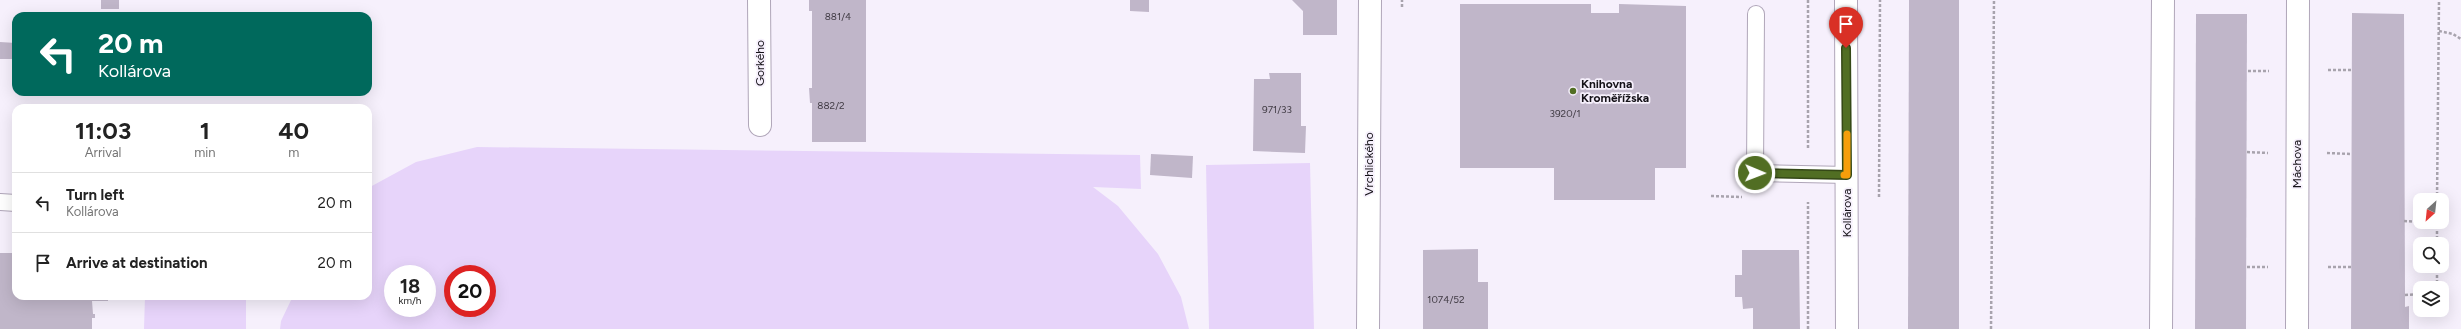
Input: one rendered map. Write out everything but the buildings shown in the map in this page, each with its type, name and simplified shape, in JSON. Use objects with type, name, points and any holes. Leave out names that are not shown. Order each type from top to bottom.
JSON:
[{"type":"street","name":"Gorkého","points":[[759,0],[760,125]]},
{"type":"street","name":"Vrchlického","points":[[1368,329],[1370,0]]},
{"type":"street","name":"Kollárova","points":[[1846,0],[1847,329]]},
{"type":"street","points":[[2161,329],[2163,0]]},
{"type":"street","name":"Máchova","points":[[2297,329],[2298,0]]},
{"type":"lane","points":[[1756,14],[1755,173],[1847,175]]},
{"type":"lane","points":[[0,202],[12,203]]},
{"type":"path","points":[[1879,203],[1880,0]]},
{"type":"path","points":[[1991,329],[1994,0]]},
{"type":"path","points":[[2437,193],[2439,0]]},
{"type":"path","points":[[2439,31],[2453,34],[2461,39]]},
{"type":"path","points":[[2327,70],[2351,70]]},
{"type":"path","points":[[2248,71],[2276,71]]},
{"type":"path","points":[[2247,152],[2274,153]]},
{"type":"path","points":[[2326,153],[2351,154]]},
{"type":"path","points":[[2404,221],[2413,222]]},
{"type":"path","points":[[2325,266],[2351,267]]},
{"type":"path","points":[[2247,267],[2273,268]]},
{"type":"path","points":[[2405,295],[2413,294]]},
{"type":"shaded area","points":[[477,147],[1140,155],[1141,189],[1093,187],[1118,206],[1158,254],[1181,297],[1189,329],[280,329],[281,321],[291,300],[372,300],[372,186],[416,162]]},
{"type":"shaded area","points":[[1310,163],[1314,329],[1209,329],[1206,165]]},
{"type":"shaded area","points":[[145,300],[246,300],[246,329],[144,329]]},
{"type":"slow traffic","points":[[1844,175],[1847,175],[1847,134]]},
{"type":"place","name":"Knihovna Kroměřížska","points":[[1573,91]]},
{"type":"route","points":[[1755,173],[1847,175],[1846,48]]}]
